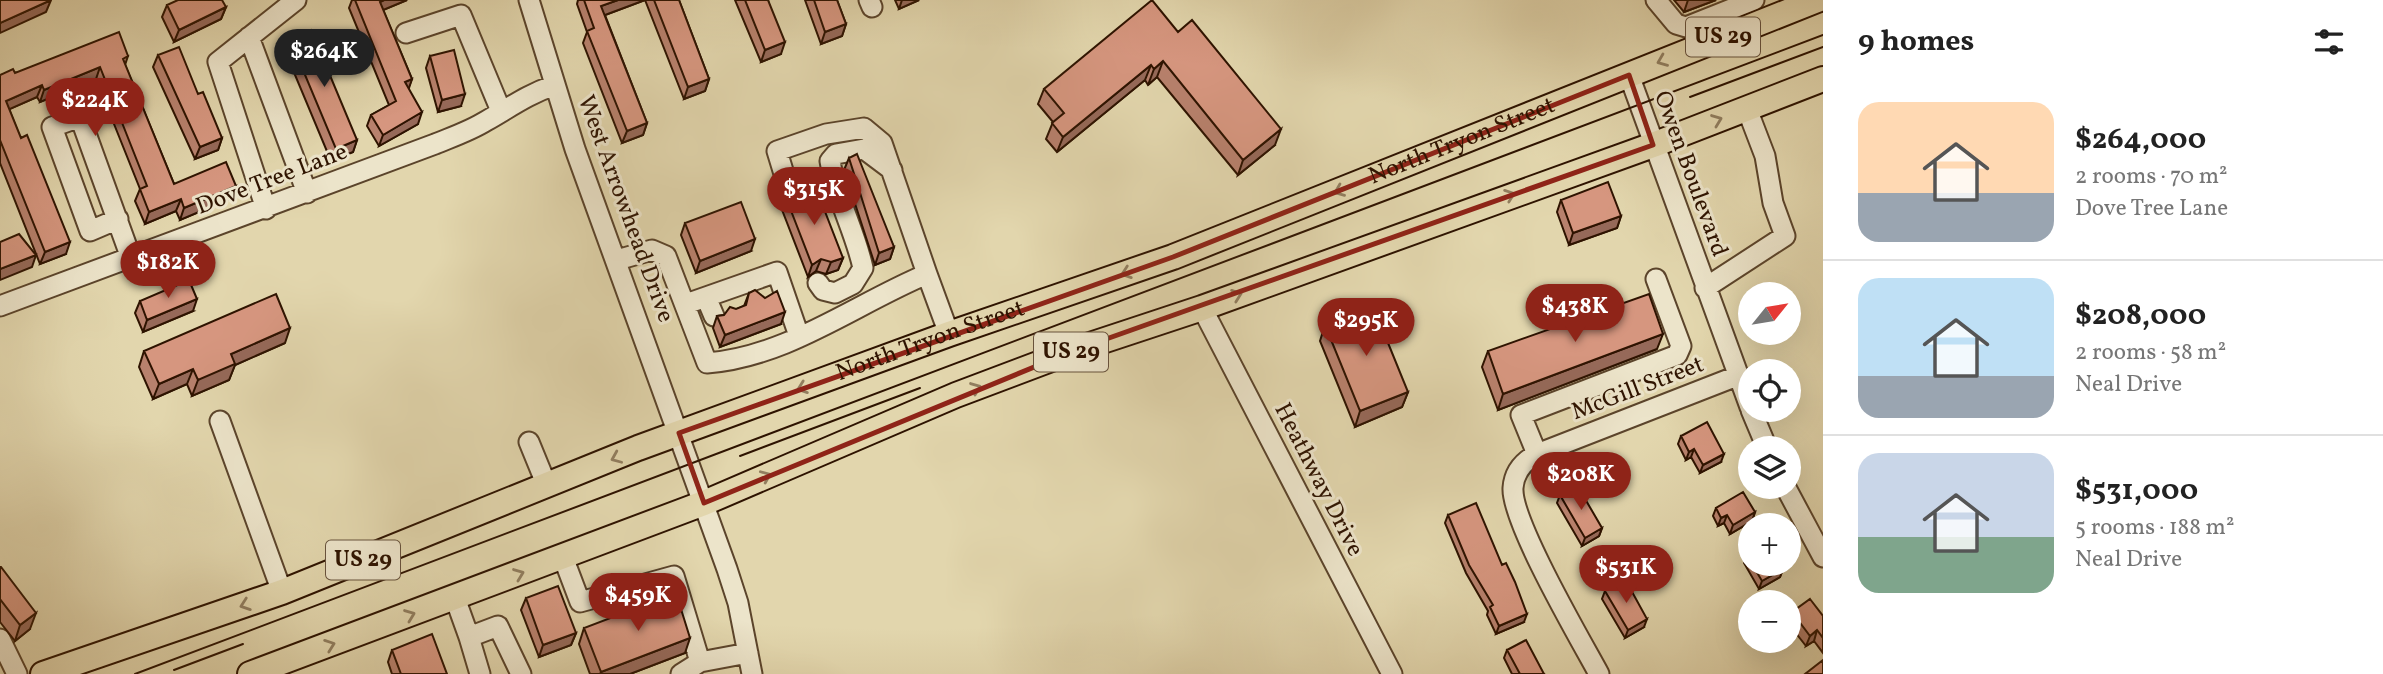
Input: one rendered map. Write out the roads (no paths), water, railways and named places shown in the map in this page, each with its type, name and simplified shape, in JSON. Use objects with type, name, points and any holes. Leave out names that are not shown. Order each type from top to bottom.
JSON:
[{"type":"main road","name":"North Tryon Street","points":[[43,674],[282,592],[679,433],[949,334],[1173,257],[1629,75],[1768,9],[1817,0]]},
{"type":"main road","name":"US 29","points":[[250,674],[704,503],[956,396],[1078,349],[1202,308],[1653,145],[1823,79]]},
{"type":"street","points":[[266,209],[218,62],[296,0]]},
{"type":"street","name":"West Arrowhead Drive","points":[[529,0],[575,149],[738,603],[752,674]]},
{"type":"street","points":[[1656,0],[1676,24],[1686,27],[1754,0]]},
{"type":"street","points":[[405,33],[461,15],[501,111]]},
{"type":"street","points":[[249,37],[307,193]]},
{"type":"street","name":"Owen Boulevard","points":[[1629,75],[1737,376]]},
{"type":"street","name":"Dove Tree Lane","points":[[0,306],[266,209],[460,134],[535,92],[555,85]]},
{"type":"street","points":[[1705,288],[1785,236],[1773,203],[1765,156],[1747,109]]},
{"type":"street","points":[[118,219],[90,231],[52,127],[80,117],[118,219],[131,258]]},
{"type":"street","points":[[791,197],[777,151],[826,134],[864,128],[882,143],[949,334]]},
{"type":"street","points":[[818,283],[823,290],[835,293],[853,284],[863,268],[856,235],[832,176],[830,161],[835,154],[864,149],[892,170]]},
{"type":"street","points":[[617,260],[652,250],[666,256],[707,363],[776,335],[799,336],[927,274]]},
{"type":"street","points":[[686,304],[726,290],[758,289],[777,272],[799,336]]},
{"type":"street","points":[[1536,454],[1521,415],[1677,355],[1681,346],[1656,279]]},
{"type":"street","points":[[726,290],[733,309]]},
{"type":"street","points":[[706,297],[714,316]]},
{"type":"street","name":"Heathway Drive","points":[[1202,308],[1392,674]]},
{"type":"street","name":"McGill Street","points":[[1599,674],[1543,569],[1518,513],[1513,488],[1520,467],[1536,454],[1737,376]]},
{"type":"street","points":[[220,421],[282,592]]},
{"type":"street","points":[[529,442],[547,486]]},
{"type":"street","points":[[1792,499],[1823,557]]},
{"type":"street","points":[[563,556],[580,602],[674,576],[700,662]]},
{"type":"street","points":[[455,598],[480,674]]},
{"type":"street","points":[[469,637],[498,626],[521,674]]},
{"type":"street","points":[[0,639],[17,674]]},
{"type":"street","points":[[681,674],[700,662],[748,653]]},
{"type":"tram line","points":[[135,674],[1823,35]]},
{"type":"tram line","points":[[1690,97],[1823,47]]},
{"type":"tram line","points":[[740,456],[920,388]]},
{"type":"tram line","points":[[174,670],[243,644]]}]
